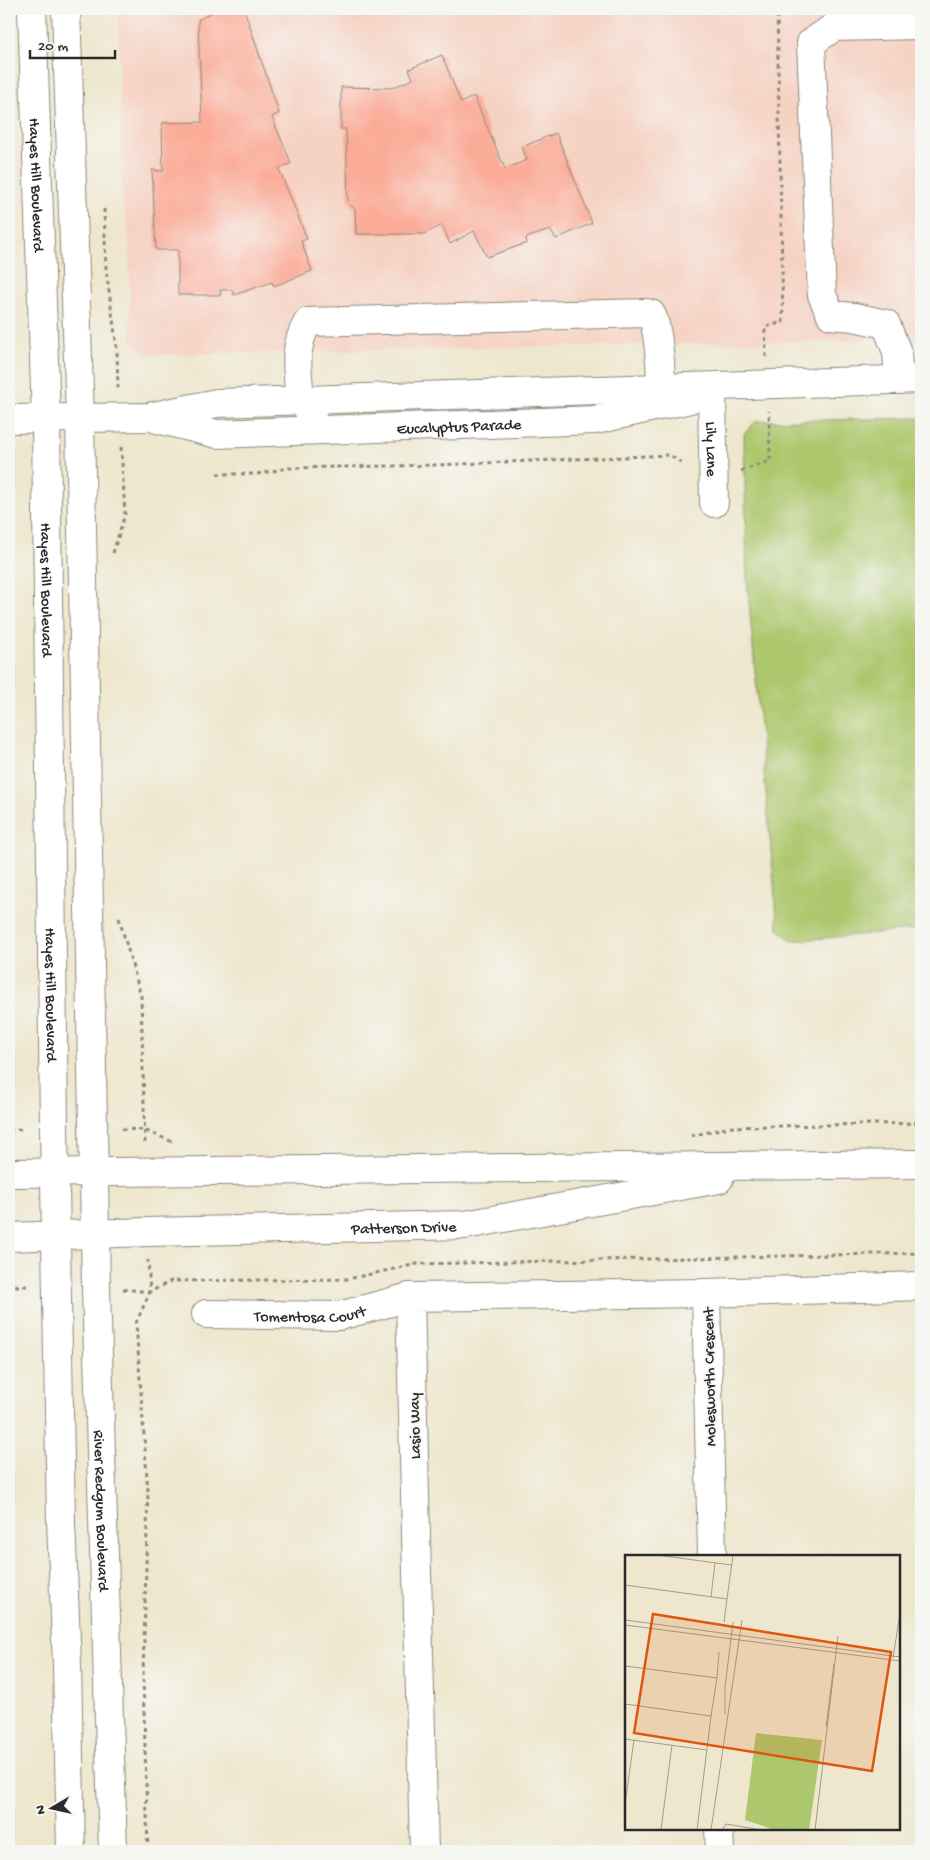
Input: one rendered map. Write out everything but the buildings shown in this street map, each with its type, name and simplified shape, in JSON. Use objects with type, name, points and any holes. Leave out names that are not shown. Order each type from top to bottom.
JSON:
[{"type":"street","name":"Hayes Hill Boulevard","points":[[32,9],[46,419],[55,1172]]},
{"type":"street","points":[[66,9],[80,418],[94,1172]]},
{"type":"street","points":[[910,380],[886,324],[854,317],[831,315],[822,295],[811,42],[834,27],[921,25]]},
{"type":"street","points":[[329,430],[300,400],[297,355],[300,335],[308,322],[652,314],[655,319],[657,397]]},
{"type":"street","name":"Eucalyptus Parade","points":[[149,417],[218,434],[595,420],[657,397],[768,384],[910,380]]},
{"type":"street","name":"Eucalyptus Parade","points":[[9,419],[149,417],[217,403],[300,400],[657,397],[712,394],[768,384]]},
{"type":"street","name":"Lily Lane","points":[[712,394],[714,503]]},
{"type":"street","name":"Patterson Drive","points":[[9,1173],[921,1164]]},
{"type":"street","name":"Patterson Drive","points":[[9,1237],[465,1225],[794,1166]]},
{"type":"street","points":[[55,1172],[61,1522],[67,1665],[71,1851]]},
{"type":"street","name":"River Redgum Boulevard","points":[[94,1172],[113,1851]]},
{"type":"street","name":"Molesworth Crescent","points":[[712,1555],[706,1293],[921,1286]]},
{"type":"street","points":[[410,1296],[706,1293]]},
{"type":"street","name":"Tomentosa Court","points":[[206,1314],[339,1316],[410,1296]]},
{"type":"street","name":"Lasio Way","points":[[410,1296],[424,1851]]},
{"type":"street","points":[[719,1830],[720,1851]]},
{"type":"path","points":[[103,204],[106,269],[117,349],[125,514],[111,558]]},
{"type":"path","points":[[117,912],[141,996],[146,1171]]},
{"type":"path","points":[[688,1137],[729,1127],[921,1123]]},
{"type":"path","points":[[93,1127],[144,1130],[178,1144]]},
{"type":"path","points":[[9,1130],[54,1128]]},
{"type":"path","points":[[147,1232],[150,1292],[136,1323],[148,1492],[143,1677],[148,1851]]},
{"type":"shaded area","points":[[118,9],[921,9],[921,339],[147,355],[131,340],[128,227],[122,201]]},
{"type":"green space","points":[[921,418],[921,929],[792,941],[778,929],[747,580],[744,434],[756,421]]}]
